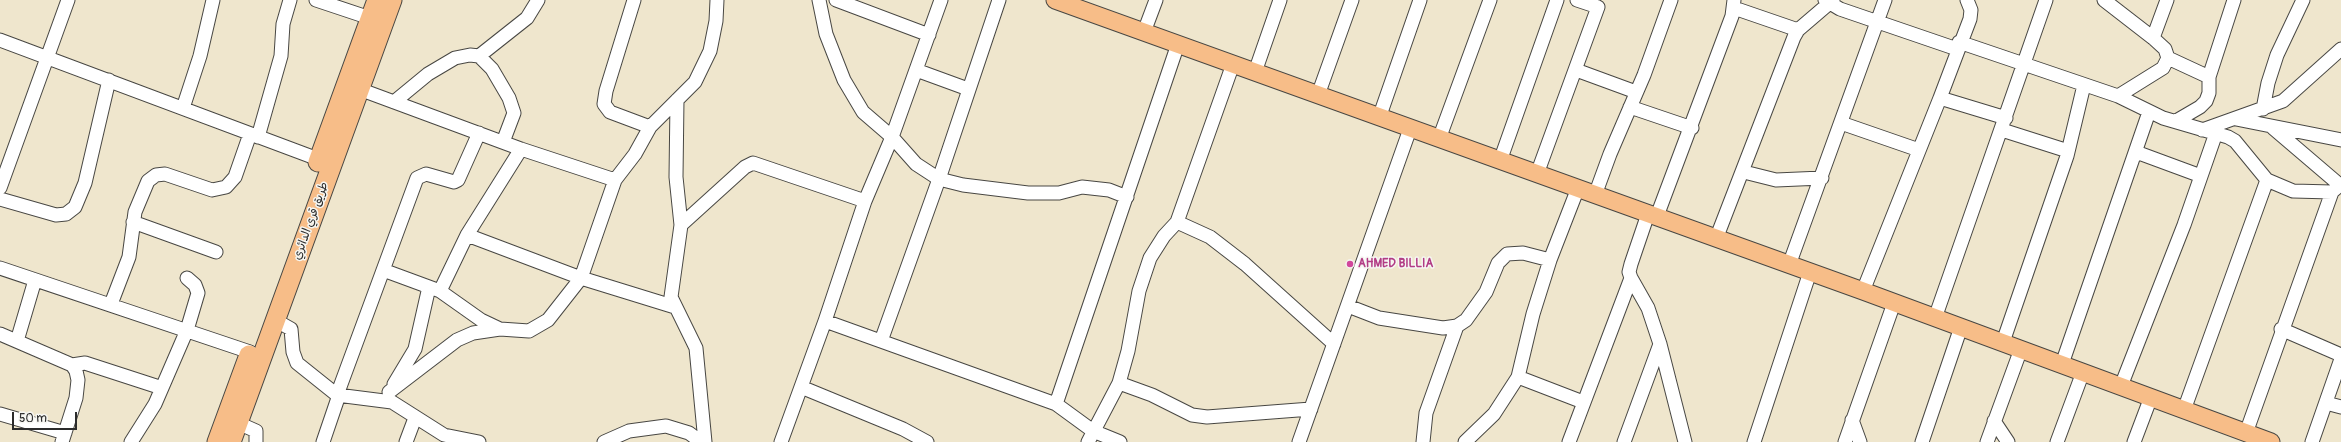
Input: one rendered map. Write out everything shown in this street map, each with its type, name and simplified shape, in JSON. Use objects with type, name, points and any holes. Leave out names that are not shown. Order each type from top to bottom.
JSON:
[{"type":"highway","name":"طريق قري الدائري","points":[[231,442],[275,320],[370,18],[377,0]]},
{"type":"highway","name":"طريق قري الدائري","points":[[217,442],[250,352],[325,162],[359,89],[392,0]]},
{"type":"main road","points":[[1055,0],[1085,5],[1144,32],[1379,118],[1863,291],[2271,442]]},
{"type":"street","points":[[0,188],[4,164],[68,0]]},
{"type":"street","points":[[183,108],[200,56],[213,0]]},
{"type":"street","points":[[111,304],[128,257],[133,222],[146,185],[156,175],[165,174],[212,190],[226,187],[235,178],[254,135],[281,56],[283,24],[290,0]]},
{"type":"street","points":[[316,0],[370,18]]},
{"type":"street","points":[[479,56],[527,18],[538,0]]},
{"type":"street","points":[[634,0],[604,104],[610,112],[650,128]]},
{"type":"street","points":[[275,320],[291,329],[293,352],[298,363],[338,395],[386,396],[457,340],[473,333],[500,329],[529,332],[548,320],[581,278],[615,180],[635,154],[650,128],[695,82],[710,51],[716,21],[717,0]]},
{"type":"street","points":[[819,0],[826,34],[844,80],[863,112],[892,136],[916,164],[939,179],[963,185],[1028,193],[1059,193],[1082,187],[1109,190],[1127,197]]},
{"type":"street","points":[[836,0],[929,35]]},
{"type":"street","points":[[781,442],[825,321],[865,201],[892,136],[941,0]]},
{"type":"street","points":[[881,341],[939,179],[999,0]]},
{"type":"street","points":[[1144,32],[1156,0]]},
{"type":"street","points":[[1254,72],[1280,0]]},
{"type":"street","points":[[1318,95],[1352,0]]},
{"type":"street","points":[[1379,118],[1420,0]]},
{"type":"street","points":[[1439,139],[1490,0]]},
{"type":"street","points":[[1500,161],[1557,0]]},
{"type":"street","points":[[1537,174],[1576,70],[1599,3],[1577,0]]},
{"type":"street","points":[[1595,195],[1671,0]]},
{"type":"street","points":[[1789,265],[1842,123],[1885,0]]},
{"type":"street","points":[[1863,291],[1940,98],[1971,14],[1967,0]]},
{"type":"street","points":[[1935,318],[2004,124],[2046,0]]},
{"type":"street","points":[[2104,0],[2153,38],[2165,49],[2168,58],[2163,68],[2118,96]]},
{"type":"street","points":[[2153,38],[2167,0]]},
{"type":"street","points":[[2176,121],[2200,107],[2206,101],[2209,93],[2209,76],[2234,0]]},
{"type":"street","points":[[2263,109],[2268,83],[2277,55],[2303,0]]},
{"type":"street","points":[[1716,239],[1744,172],[1788,51],[1798,30],[1829,1],[1878,21],[1958,46],[2024,64],[2118,96],[2149,112],[2202,130],[2216,133],[2235,141],[2267,180],[2293,191],[2338,187]]},
{"type":"street","points":[[1685,442],[1660,344],[1648,308],[1631,278],[1629,272],[1631,264],[1692,128],[1734,4],[1798,30]]},
{"type":"street","points":[[0,40],[325,162]]},
{"type":"street","points":[[1056,404],[1178,44]]},
{"type":"street","points":[[2202,130],[2283,101],[2341,49]]},
{"type":"street","points":[[394,102],[428,74],[455,58],[470,55],[479,56],[492,69],[509,98],[514,113],[503,142]]},
{"type":"street","points":[[2168,58],[2209,76]]},
{"type":"street","points":[[1091,437],[1119,383],[1128,351],[1139,292],[1150,258],[1164,236],[1177,222],[1233,64]]},
{"type":"street","points":[[916,70],[968,89]]},
{"type":"street","points":[[1576,70],[1636,92]]},
{"type":"street","points":[[0,199],[56,215],[66,214],[75,207],[84,183],[109,80]]},
{"type":"street","points":[[2003,342],[2068,152],[2084,85]]},
{"type":"street","points":[[359,89],[521,150],[615,180]]},
{"type":"street","points":[[1940,98],[2068,152]]},
{"type":"street","points":[[677,100],[676,177],[681,225],[671,297],[675,307],[687,325],[696,348],[705,442]]},
{"type":"street","points":[[1630,107],[1692,128]]},
{"type":"street","points":[[2062,364],[2149,112]]},
{"type":"street","points":[[2234,119],[2341,140]]},
{"type":"street","points":[[1842,123],[1919,150]]},
{"type":"street","points":[[2272,127],[2338,187]]},
{"type":"street","points":[[1298,442],[1348,306],[1410,129]]},
{"type":"street","points":[[323,442],[338,395],[417,178],[426,174],[454,182],[458,180],[479,133]]},
{"type":"street","points":[[2121,386],[2216,133]]},
{"type":"street","points":[[386,396],[410,360],[415,349],[434,289],[466,235],[521,150]]},
{"type":"street","points":[[2136,152],[2201,176]]},
{"type":"street","points":[[681,225],[745,167],[753,163],[865,201]]},
{"type":"street","points":[[1744,172],[1776,180],[1822,178]]},
{"type":"street","points":[[2184,410],[2267,180]]},
{"type":"street","points":[[2246,432],[2281,329],[2338,187]]},
{"type":"street","points":[[1465,442],[1494,414],[1518,377],[1533,314],[1550,260],[1578,188]]},
{"type":"street","points":[[133,222],[216,252]]},
{"type":"street","points":[[1177,222],[1210,237],[1245,264],[1334,344]]},
{"type":"street","points":[[466,235],[581,278],[675,307]]},
{"type":"street","points":[[1348,306],[1379,318],[1443,328],[1457,326],[1466,320],[1486,292],[1498,263],[1508,254],[1523,253],[1550,260]]},
{"type":"street","points":[[0,268],[111,304],[250,352]]},
{"type":"street","points":[[383,270],[434,289],[481,320],[500,329]]},
{"type":"street","points":[[1754,442],[1810,272]]},
{"type":"street","points":[[131,442],[136,431],[149,415],[187,330],[198,293],[195,285],[187,278]]},
{"type":"street","points":[[1569,442],[1631,278]]},
{"type":"street","points":[[17,341],[35,280]]},
{"type":"street","points":[[1845,442],[1894,303]]},
{"type":"street","points":[[825,321],[1056,404],[1091,437],[1120,442]]},
{"type":"street","points":[[1424,442],[1426,413],[1457,326]]},
{"type":"street","points":[[1922,442],[1961,327]]},
{"type":"street","points":[[2281,329],[2341,355]]},
{"type":"street","points":[[0,334],[72,365],[85,363],[162,388]]},
{"type":"street","points":[[1624,442],[1660,344]]},
{"type":"street","points":[[1987,442],[2021,349]]},
{"type":"street","points":[[2312,442],[2341,359]]},
{"type":"street","points":[[0,414],[64,438],[76,398],[78,380],[76,371],[72,365]]},
{"type":"street","points":[[2057,442],[2083,372]]},
{"type":"street","points":[[1518,377],[1583,402]]},
{"type":"street","points":[[1119,383],[1152,395],[1192,415],[1206,417],[1311,409]]},
{"type":"street","points":[[801,388],[903,429],[927,442]]},
{"type":"street","points":[[386,396],[415,418],[448,436],[479,442]]},
{"type":"street","points":[[2134,442],[2151,398]]},
{"type":"street","points":[[2326,403],[2341,407]]},
{"type":"street","points":[[406,442],[415,418]]},
{"type":"street","points":[[1852,420],[1860,442]]},
{"type":"street","points":[[1994,421],[2008,442]]},
{"type":"street","points":[[238,423],[256,431],[256,442]]},
{"type":"street","points":[[604,442],[629,431],[666,426],[689,433],[701,442]]},
{"type":"place","name":"AHMED BILLIA","points":[[1350,264]]}]
